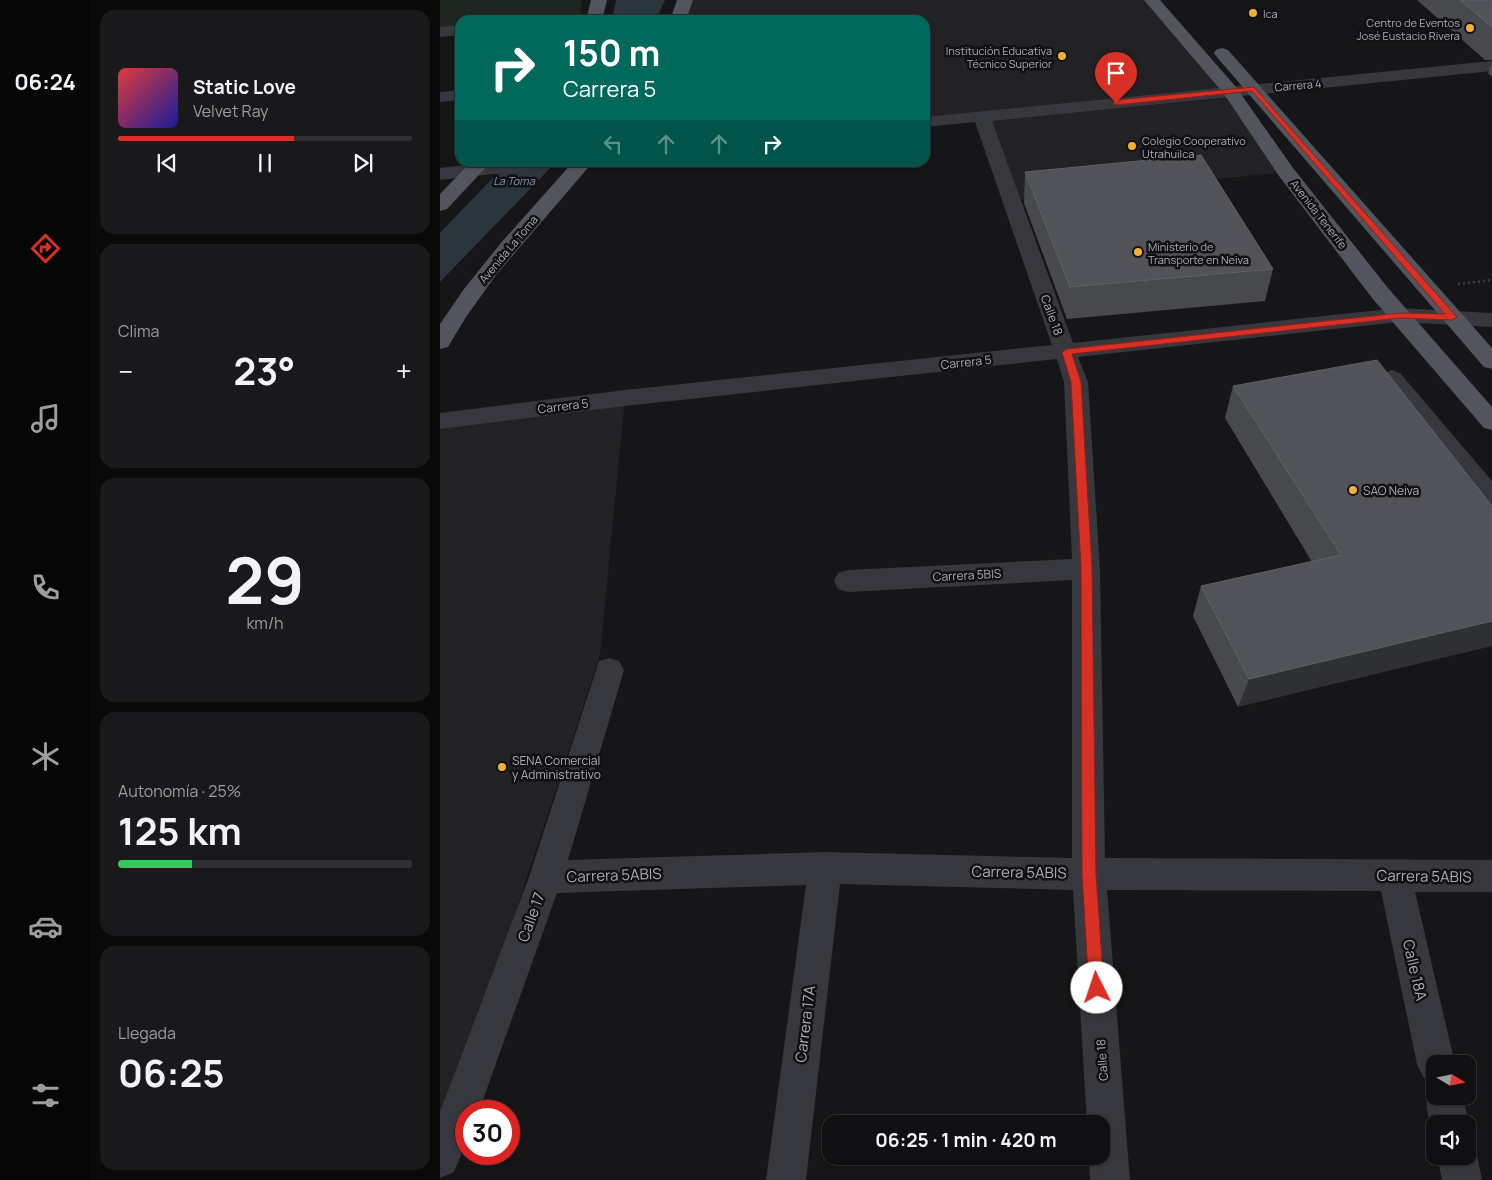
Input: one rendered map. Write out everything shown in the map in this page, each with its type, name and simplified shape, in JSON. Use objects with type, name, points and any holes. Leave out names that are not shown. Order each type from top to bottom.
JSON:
[{"type":"main road","points":[[596,15],[600,0]]},
{"type":"main road","points":[[680,15],[685,0]]},
{"type":"main road","name":"Avenida Tenerife","points":[[1152,0],[1230,91],[1286,172],[1400,316],[1492,422]]},
{"type":"main road","points":[[1208,37],[1492,362]]},
{"type":"main road","points":[[440,205],[485,167]]},
{"type":"main road","name":"Avenida La Toma","points":[[440,342],[457,311],[512,240],[579,167]]},
{"type":"street","points":[[440,32],[455,30]]},
{"type":"street","name":"Carrera 4","points":[[930,121],[1492,66]]},
{"type":"street","points":[[440,96],[455,95]]},
{"type":"street","name":"Calle 18","points":[[982,116],[1067,352],[1076,382],[1086,568],[1089,874],[1110,1180]]},
{"type":"street","points":[[440,174],[485,167]]},
{"type":"street","name":"Carrera 5","points":[[440,421],[625,398],[1400,316],[1492,320]]},
{"type":"street","points":[[1392,378],[1492,498]]},
{"type":"street","name":"Carrera 5BIS","points":[[848,581],[1086,568]]},
{"type":"street","name":"Calle 17","points":[[440,1158],[448,1121],[546,877],[609,670]]},
{"type":"street","name":"Carrera 5ABIS","points":[[546,877],[825,868],[1089,874],[1492,876]]},
{"type":"street","name":"Carrera 17A","points":[[786,1180],[825,868]]},
{"type":"street","name":"Calle 18A","points":[[1394,875],[1434,1055]]},
{"type":"street","points":[[1459,1165],[1462,1180]]},
{"type":"shaded area","points":[[440,0],[582,0],[580,15],[455,15],[455,30],[440,32]]},
{"type":"shaded area","name":"Institución Educativa Técnico Superior","points":[[684,0],[1152,0],[1230,91],[930,121],[930,15],[680,15]]},
{"type":"shaded area","name":"Colegio Cooperativo Utrahuilca","points":[[1228,98],[1286,172],[1018,200],[988,121]]},
{"type":"shaded area","name":"SENA Comercial y Administrativo","points":[[625,398],[600,655],[450,1112],[440,1112],[440,421]]},
{"type":"water","points":[[616,0],[665,0],[658,15],[613,15]]},
{"type":"water","name":"La Toma","points":[[503,167],[551,167],[440,282],[440,233]]},
{"type":"building","points":[[1460,0],[1492,0],[1492,27]]},
{"type":"building","name":"Ministerio de Transporte en Neiva","points":[[1201,155],[1273,269],[1070,287],[1025,172]]},
{"type":"building","name":"SAO Neiva","points":[[1377,360],[1492,506],[1492,621],[1249,679],[1201,586],[1341,555],[1233,386]]},
{"type":"place","name":"Ica","points":[[1253,13]]},
{"type":"place","name":"Centro de Eventos José Eustacio Rivera","points":[[1470,28]]},
{"type":"place","name":"Institución Educativa Técnico Superior","points":[[1062,56]]},
{"type":"place","name":"Colegio Cooperativo Utrahuilca","points":[[1132,146]]},
{"type":"place","name":"Ministerio de Transporte en Neiva","points":[[1138,252]]},
{"type":"place","name":"SAO Neiva","points":[[1353,490]]},
{"type":"place","name":"SENA Comercial y Administrativo","points":[[502,767]]},
{"type":"route","points":[[1097,988],[1089,874],[1086,568],[1076,382],[1067,352],[1400,316],[1452,317],[1254,89],[1116,103]]}]
